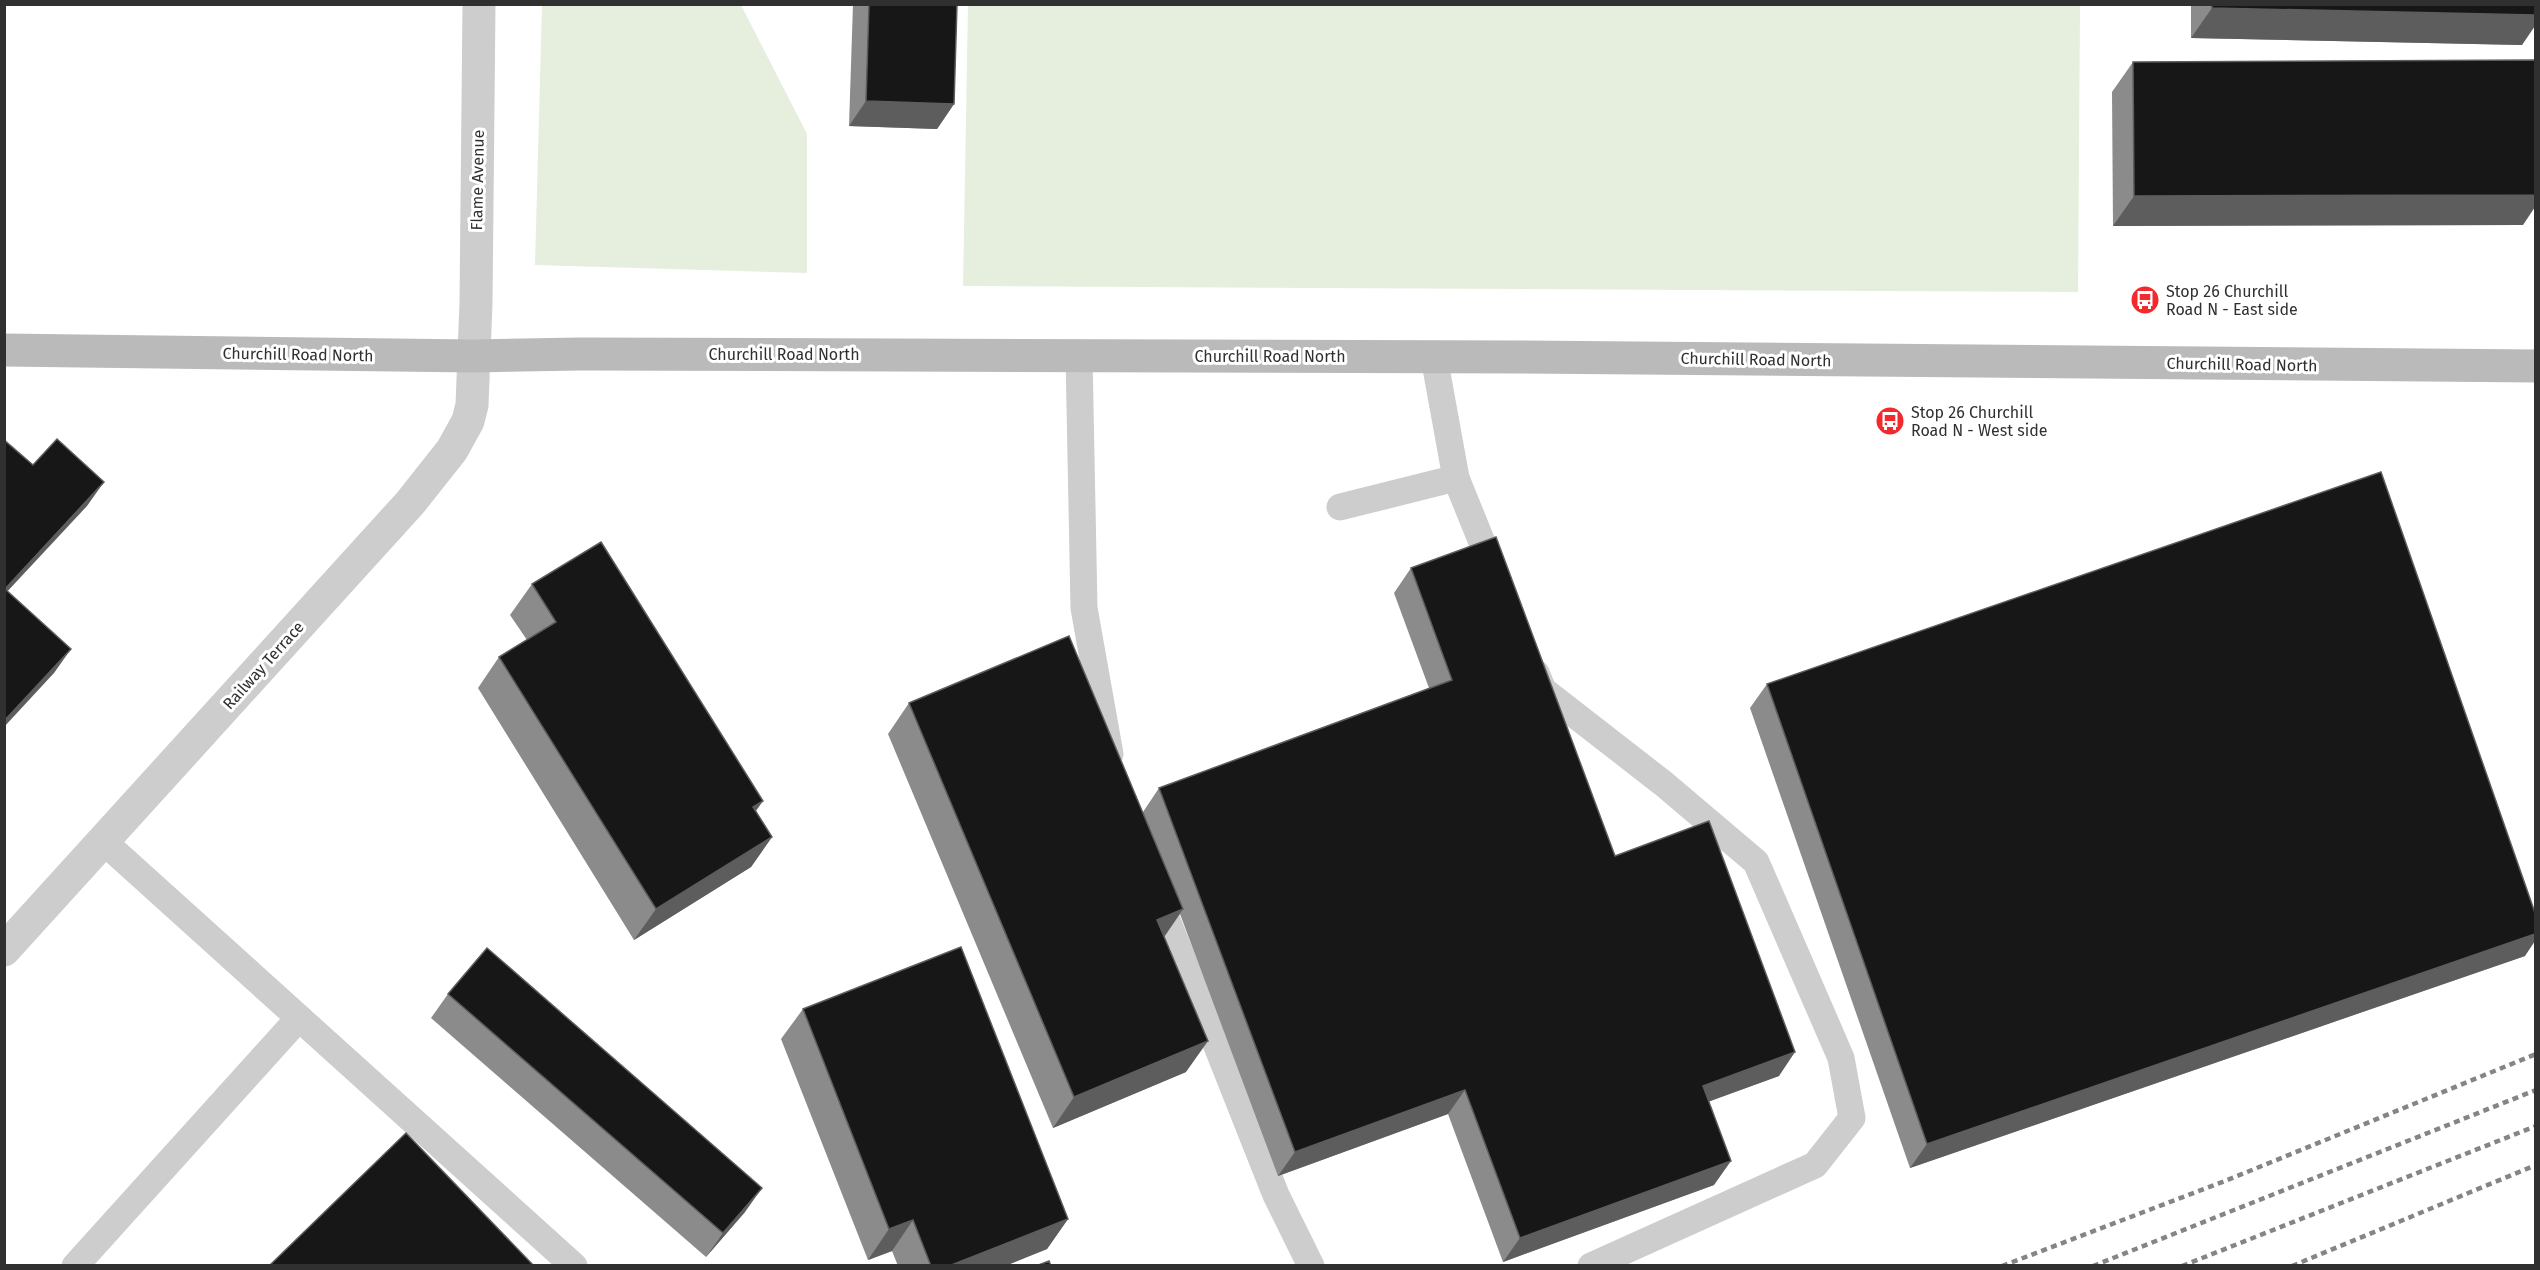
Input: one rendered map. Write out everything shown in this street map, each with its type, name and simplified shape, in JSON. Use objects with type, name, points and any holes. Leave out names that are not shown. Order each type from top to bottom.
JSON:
[{"type":"street","name":"Flame Avenue","points":[[474,356],[479,4]]},
{"type":"street","name":"Churchill Road North","points":[[4,350],[474,356],[580,354],[1079,355],[2535,366]]},
{"type":"street","name":"Railway Terrace","points":[[4,950],[410,503],[452,450],[468,421],[472,405],[474,356]]},
{"type":"lane","points":[[1079,355],[1084,608],[1115,781]]},
{"type":"lane","points":[[1434,357],[1456,478],[1507,604]]},
{"type":"lane","points":[[1340,507],[1456,478]]},
{"type":"lane","points":[[1525,647],[1543,690],[1664,784],[1756,862],[1841,1058],[1852,1119],[1815,1165],[1591,1266]]},
{"type":"lane","points":[[103,841],[574,1266]]},
{"type":"lane","points":[[1147,869],[1276,1195],[1311,1266]]},
{"type":"lane","points":[[75,1266],[300,1018]]},
{"type":"green space","points":[[542,5],[741,5],[807,134],[807,273],[535,265]]},
{"type":"green space","points":[[968,5],[2080,5],[2078,292],[963,286]]},
{"type":"building","points":[[869,4],[957,4],[954,104],[866,101]]},
{"type":"building","points":[[2212,4],[2535,4],[2535,15],[2212,8]]},
{"type":"building","points":[[2535,60],[2535,195],[2134,196],[2133,62]]},
{"type":"building","points":[[57,439],[104,482],[5,589],[71,649],[4,721],[4,440],[33,465]]},
{"type":"building","points":[[2381,472],[2535,913],[2535,934],[1927,1144],[1767,684]]},
{"type":"building","points":[[1496,537],[1615,856],[1709,821],[1795,1052],[1703,1086],[1731,1161],[1520,1238],[1465,1090],[1295,1152],[1159,788],[1452,680],[1411,568]]},
{"type":"building","points":[[601,542],[763,801],[753,807],[772,837],[656,909],[499,657],[556,622],[532,584]]},
{"type":"building","points":[[1069,636],[1183,909],[1157,920],[1208,1041],[1074,1097],[909,703]]},
{"type":"building","points":[[961,947],[1068,1219],[949,1266],[931,1266],[913,1220],[889,1229],[803,1009]]},
{"type":"building","points":[[487,948],[762,1188],[723,1233],[448,994]]},
{"type":"building","points":[[406,1133],[534,1266],[269,1266]]},
{"type":"building","points":[[1049,1261],[1051,1266],[1036,1266]]},
{"type":"railway","points":[[2002,1266],[2225,1181],[2536,1054]]},
{"type":"railway","points":[[2093,1266],[2536,1090]]},
{"type":"railway","points":[[2182,1266],[2536,1126]]},
{"type":"railway","points":[[2292,1266],[2536,1165]]},
{"type":"place","name":"Stop 26 Churchill Road N - East side","points":[[2145,300]]},
{"type":"place","name":"Stop 26 Churchill Road N - West side","points":[[1890,421]]}]
